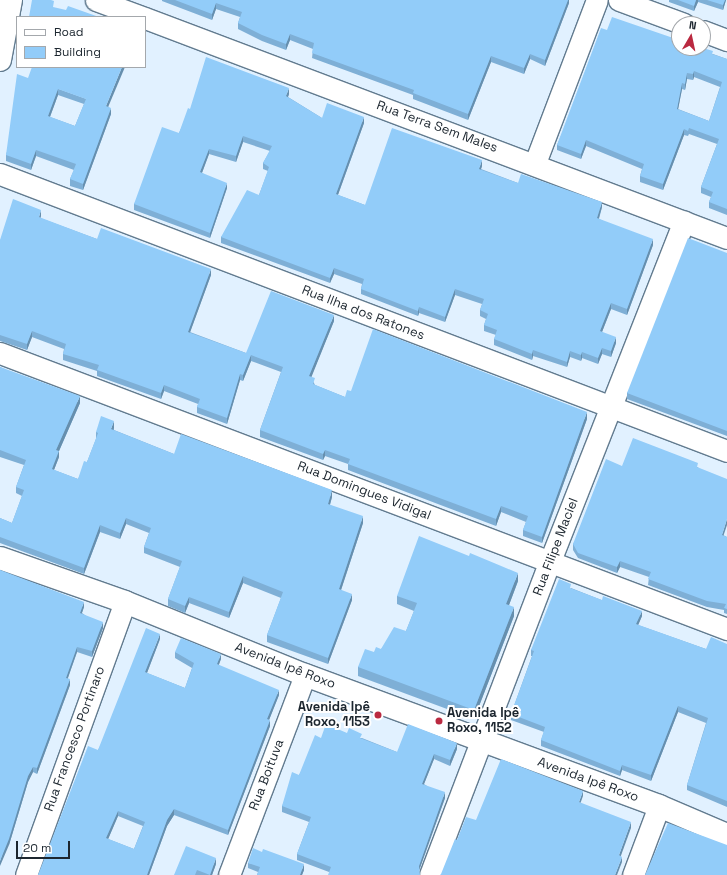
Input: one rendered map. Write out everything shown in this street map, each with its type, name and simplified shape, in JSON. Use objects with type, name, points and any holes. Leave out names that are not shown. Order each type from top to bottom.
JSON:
[{"type":"street","points":[[0,60],[11,0]]},
{"type":"street","points":[[96,0],[139,16]]},
{"type":"street","points":[[535,163],[597,0]]},
{"type":"street","points":[[619,0],[671,19]]},
{"type":"street","name":"Rua Terra Sem Males","points":[[146,18],[535,163],[727,238]]},
{"type":"street","points":[[711,34],[727,40]]},
{"type":"street","name":"Rua Ilha dos Ratones","points":[[0,174],[727,451]]},
{"type":"street","name":"Rua Filipe Maciel","points":[[430,875],[550,561],[684,221]]},
{"type":"street","name":"Rua Domingues Vidigal","points":[[0,353],[727,629]]},
{"type":"street","name":"Avenida Ipê Roxo","points":[[0,558],[125,602],[305,675],[659,806],[727,835]]},
{"type":"street","name":"Rua Francesco Portinaro","points":[[26,875],[125,602]]},
{"type":"street","name":"Rua Boituva","points":[[229,875],[305,675]]},
{"type":"street","points":[[633,875],[659,806]]},
{"type":"building","points":[[32,0],[51,0],[54,1],[53,7],[66,10],[68,6],[96,16],[29,16]]},
{"type":"building","points":[[175,0],[568,0],[545,60],[530,54],[524,68],[491,56],[468,114],[413,93],[414,90],[312,53],[314,43],[290,34],[286,44],[262,35],[238,23],[242,12],[216,3],[212,14]]},
{"type":"building","points":[[678,0],[696,0],[694,6]]},
{"type":"building","points":[[707,0],[725,0],[723,5]]},
{"type":"building","points":[[612,17],[671,37],[671,56],[711,56],[711,50],[713,51],[712,54],[727,59],[727,209],[709,202],[713,192],[701,187],[719,139],[689,128],[688,131],[684,129],[663,184],[640,176],[644,164],[586,140],[581,154],[557,145],[601,28],[607,30]],"holes":[[[694,71],[722,82],[709,121],[677,109],[682,83],[685,84],[687,73],[693,74]]]},
{"type":"building","points":[[206,57],[289,88],[286,96],[322,118],[327,103],[364,117],[336,194],[365,205],[392,128],[482,160],[479,169],[518,183],[521,174],[602,202],[597,218],[653,239],[627,309],[611,303],[600,331],[616,337],[611,351],[602,348],[598,358],[582,352],[581,355],[570,351],[567,362],[533,350],[532,354],[494,339],[497,330],[484,325],[488,314],[480,310],[484,299],[455,289],[445,317],[419,307],[418,311],[361,289],[364,279],[334,268],[330,278],[221,237],[247,190],[259,195],[269,167],[263,163],[272,146],[243,136],[236,156],[209,149],[200,172],[227,183],[210,233],[134,204],[162,127],[179,133],[188,108],[190,109]]},
{"type":"building","points":[[32,68],[122,68],[106,106],[111,108],[83,184],[70,179],[76,164],[36,150],[31,164],[6,155],[17,74],[28,78]],"holes":[[[58,89],[86,99],[75,126],[48,116]]]},
{"type":"building","points":[[13,199],[41,210],[39,217],[97,239],[101,228],[211,269],[188,332],[246,353],[271,291],[334,315],[309,376],[315,378],[313,384],[345,397],[347,390],[351,391],[373,329],[587,412],[542,537],[523,530],[528,516],[501,506],[496,519],[348,464],[350,459],[325,450],[323,454],[260,430],[283,367],[251,355],[243,375],[240,374],[227,418],[197,407],[200,399],[164,385],[161,393],[97,370],[99,365],[63,354],[66,344],[32,331],[27,344],[0,335],[0,240]]},
{"type":"building","points":[[688,238],[727,253],[727,431],[627,393]]},
{"type":"building","points":[[0,367],[80,396],[56,450],[59,451],[52,469],[78,479],[84,461],[87,462],[98,433],[96,432],[101,416],[114,421],[111,429],[174,454],[181,434],[332,490],[328,504],[363,516],[339,589],[352,594],[328,658],[267,635],[283,592],[243,576],[229,612],[189,597],[185,606],[168,599],[182,561],[144,547],[151,528],[126,518],[120,533],[100,525],[84,568],[0,537],[0,518],[12,523],[24,490],[16,487],[26,460],[0,450]]},
{"type":"building","points":[[633,438],[698,463],[697,467],[727,479],[727,519],[722,535],[727,537],[727,609],[724,608],[726,604],[707,601],[648,579],[651,572],[620,561],[617,567],[578,553],[573,544],[606,459],[622,466]]},
{"type":"building","points":[[419,536],[469,556],[470,553],[518,573],[506,604],[514,607],[474,710],[358,667],[365,649],[374,652],[376,647],[381,649],[394,627],[406,631],[417,603],[397,596]]},
{"type":"building","points":[[0,570],[84,602],[80,613],[103,622],[92,651],[77,647],[66,678],[70,679],[37,768],[33,767],[28,776],[9,839],[0,861]]},
{"type":"building","points":[[559,579],[571,584],[570,588],[602,600],[603,596],[642,611],[636,624],[706,649],[711,637],[727,644],[727,801],[687,785],[708,718],[678,706],[651,775],[622,765],[620,771],[541,740],[545,727],[511,714],[534,651],[531,650]]},
{"type":"building","points":[[146,628],[160,634],[145,672],[185,688],[194,663],[175,652],[181,638],[221,654],[217,664],[279,690],[267,719],[270,720],[228,830],[174,809],[167,820],[147,875],[38,875],[88,746],[98,750]],"holes":[[[118,811],[145,822],[134,849],[106,838]]]},
{"type":"building","points":[[326,724],[347,733],[349,728],[362,734],[360,738],[397,752],[408,724],[457,743],[450,760],[434,754],[422,784],[445,792],[419,866],[420,875],[328,875],[331,867],[297,854],[311,817],[282,806],[292,772],[299,775],[315,735],[321,738]]},
{"type":"building","points":[[501,759],[583,791],[579,802],[631,822],[619,855],[622,857],[615,875],[440,875],[466,817],[476,820]]},
{"type":"building","points":[[668,823],[727,845],[727,875],[645,875]]},
{"type":"building","points":[[186,846],[216,858],[210,875],[197,870],[195,875],[174,875]]},
{"type":"building","points":[[253,848],[262,852],[263,849],[304,864],[300,875],[257,875],[260,867],[248,863]]},
{"type":"place","name":"Avenida Ipê Roxo, 1153","points":[[378,715]]},
{"type":"place","name":"Avenida Ipê Roxo, 1152","points":[[439,721]]}]
